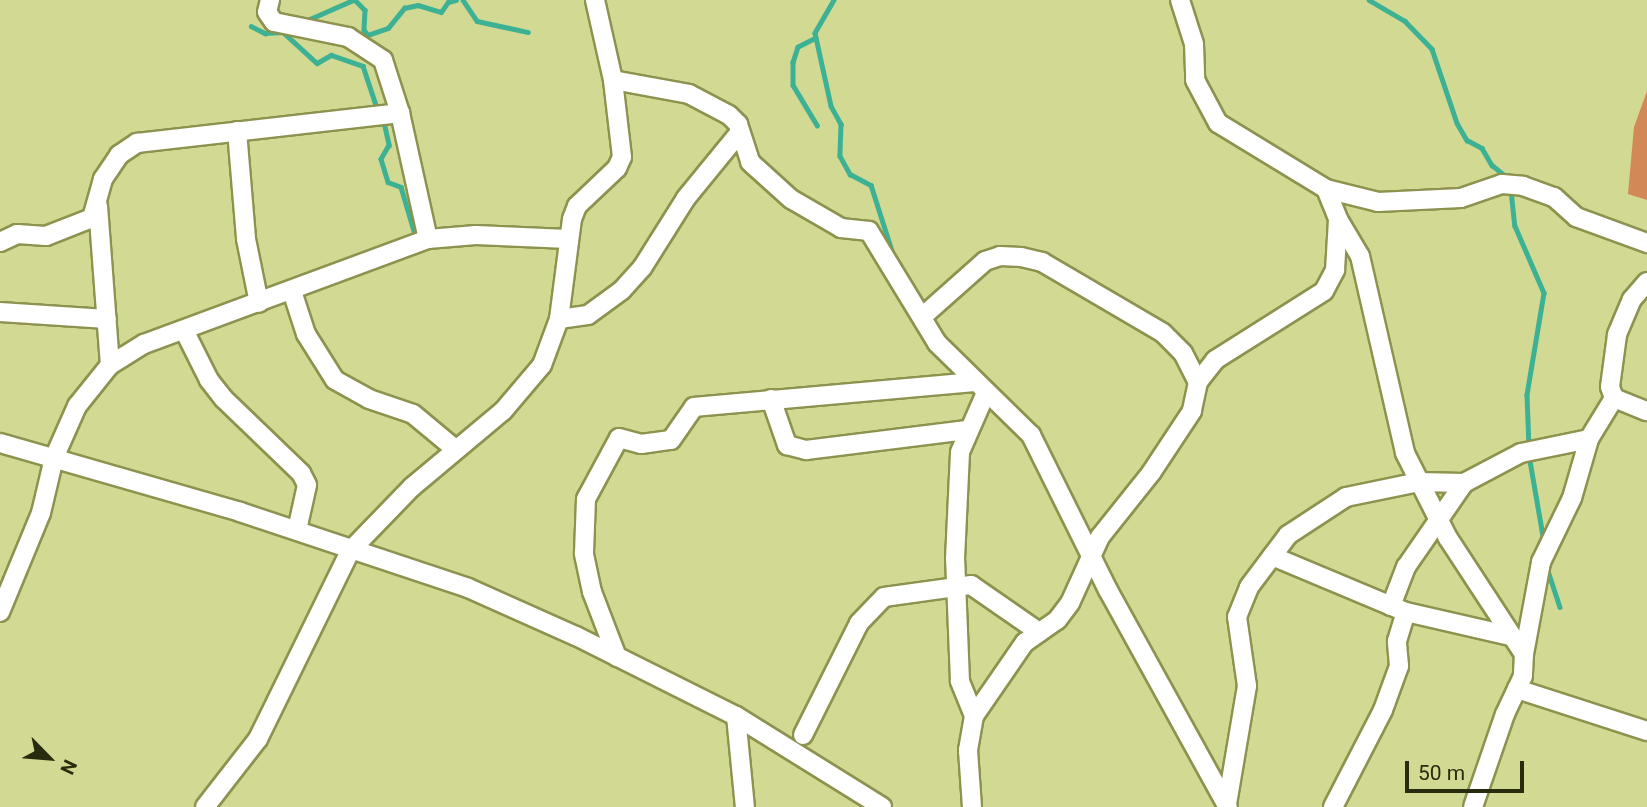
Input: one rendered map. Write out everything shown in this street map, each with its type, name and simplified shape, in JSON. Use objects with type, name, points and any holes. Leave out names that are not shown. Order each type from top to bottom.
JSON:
[{"type":"street","points":[[270,0],[267,12],[274,22],[348,37],[383,60],[400,113],[428,239]]},
{"type":"street","points":[[205,807],[258,739],[350,551],[455,449],[503,411],[542,365],[559,319],[568,239],[577,206],[617,168],[622,157],[613,80],[595,0]]},
{"type":"street","points":[[1180,0],[1194,44],[1195,80],[1218,123],[1326,189],[1378,202],[1461,198],[1502,184],[1523,186],[1554,197],[1576,217],[1647,243]]},
{"type":"street","points":[[613,80],[690,94],[729,115],[740,132],[750,162],[791,199],[841,228],[870,231],[937,343],[979,388],[1031,435],[1090,555],[1228,805]]},
{"type":"street","points":[[0,242],[17,233],[46,236],[68,231],[92,218],[103,179],[128,147],[237,131],[400,113]]},
{"type":"street","points":[[237,131],[246,239],[259,303]]},
{"type":"street","points":[[559,319],[588,315],[622,290],[666,233],[686,198],[740,132]]},
{"type":"street","points":[[1326,189],[1338,219],[1360,256],[1405,453],[1438,521],[1524,654]]},
{"type":"street","points":[[97,202],[110,365]]},
{"type":"street","points":[[972,807],[968,750],[974,716],[1025,642],[1057,620],[1070,603],[1090,555],[1115,514],[1151,473],[1192,411],[1198,382],[1215,360],[1324,291],[1335,270],[1338,219]]},
{"type":"street","points":[[0,612],[41,513],[54,458],[76,406],[110,365],[144,344],[428,239],[475,235],[568,239]]},
{"type":"street","points":[[922,317],[985,261],[1000,256],[1021,257],[1042,262],[1163,333],[1183,353],[1198,382]]},
{"type":"street","points":[[1647,282],[1632,299],[1617,335],[1610,387],[1614,398],[1647,411]]},
{"type":"street","points":[[292,291],[306,334],[335,380],[369,399],[413,414],[455,449]]},
{"type":"street","points":[[0,312],[107,319]]},
{"type":"street","points":[[184,330],[209,380],[224,399],[301,472],[307,485],[297,530]]},
{"type":"street","points":[[617,657],[592,592],[584,553],[586,499],[614,447],[626,436],[641,444],[671,440],[694,407],[771,399],[979,388]]},
{"type":"street","points":[[974,716],[960,681],[954,587],[960,452],[979,388]]},
{"type":"street","points":[[1473,807],[1523,676],[1524,654],[1541,562],[1572,498],[1588,439],[1614,398]]},
{"type":"street","points":[[771,399],[787,444],[806,450],[967,430]]},
{"type":"street","points":[[1228,805],[1247,686],[1237,617],[1249,587],[1298,527],[1346,497],[1419,482],[1464,482],[1521,453],[1588,439]]},
{"type":"street","points":[[0,443],[297,530],[350,551],[468,588],[736,716],[883,807]]},
{"type":"street","points":[[1333,807],[1383,710],[1399,666],[1399,609],[1406,567],[1464,482]]},
{"type":"street","points":[[1272,556],[1399,609],[1511,636]]},
{"type":"street","points":[[803,735],[869,609],[884,597],[971,585],[1039,632]]},
{"type":"street","points":[[1517,689],[1647,731]]},
{"type":"street","points":[[736,716],[745,807]]},
{"type":"shaded area","points":[[1647,91],[1647,200],[1628,194],[1634,127]]},
{"type":"waterway","points":[[303,22],[353,0]]},
{"type":"waterway","points":[[355,0],[365,10],[364,30],[368,35],[388,28],[404,8],[418,5],[441,12],[448,2],[456,0]]},
{"type":"waterway","points":[[463,0],[477,21],[528,32]]},
{"type":"waterway","points":[[834,0],[815,33],[831,106],[841,124],[840,156],[850,174],[871,185],[895,260]]},
{"type":"waterway","points":[[1369,0],[1405,21],[1432,49],[1457,123],[1467,140],[1482,148],[1492,165],[1509,179]]},
{"type":"waterway","points":[[251,26],[265,33],[282,32]]},
{"type":"waterway","points":[[283,32],[317,63],[331,55],[363,66],[378,111]]},
{"type":"waterway","points":[[816,38],[798,47],[793,62],[793,85],[817,125]]},
{"type":"waterway","points":[[383,118],[389,145],[381,159],[388,182],[401,187],[414,231]]},
{"type":"waterway","points":[[1511,190],[1515,226],[1544,293],[1527,395],[1529,446]]},
{"type":"waterway","points":[[1529,455],[1544,542]]},
{"type":"waterway","points":[[1547,568],[1560,607]]}]
